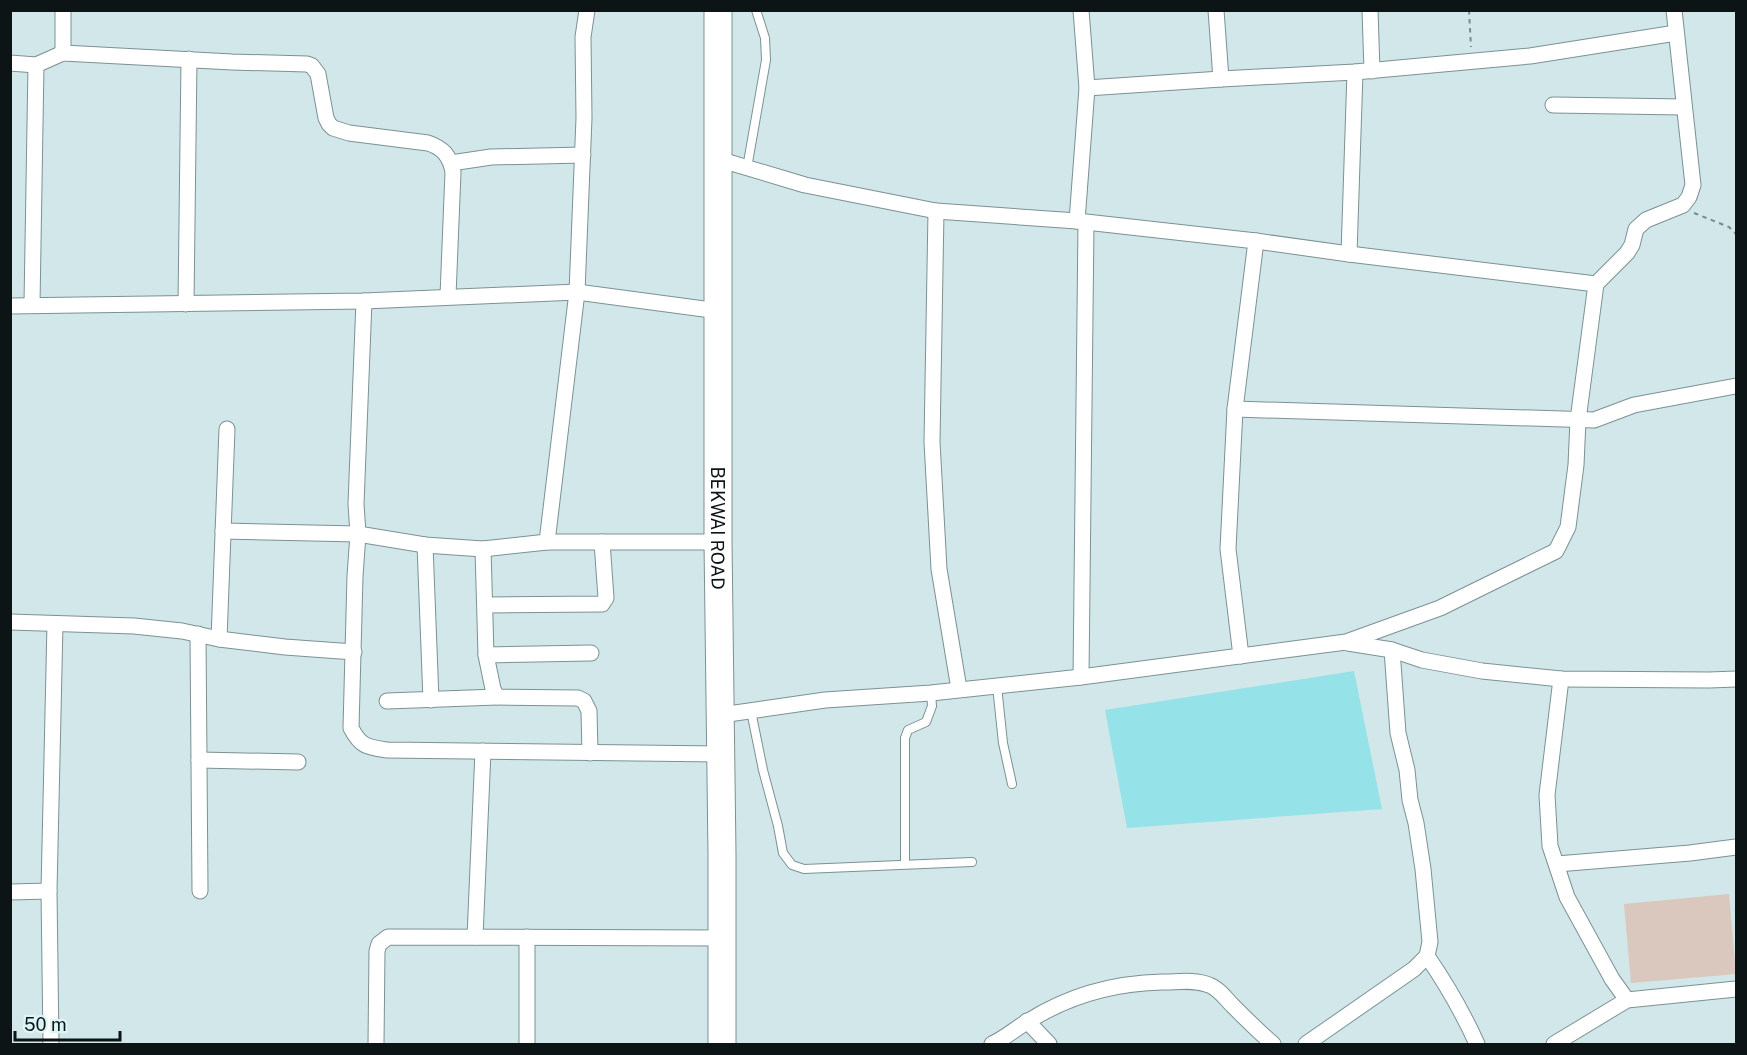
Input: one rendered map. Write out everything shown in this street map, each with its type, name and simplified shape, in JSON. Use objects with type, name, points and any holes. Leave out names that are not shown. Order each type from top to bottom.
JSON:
[{"type":"highway","name":"BEKWAI ROAD","points":[[718,10],[718,542],[722,1044]]},
{"type":"street","points":[[63,10],[63,53]]},
{"type":"street","points":[[547,542],[577,292],[584,118],[583,37],[587,10]]},
{"type":"street","points":[[1081,10],[1087,88],[1082,222],[1081,677]]},
{"type":"street","points":[[1216,10],[1221,79]]},
{"type":"street","points":[[1370,10],[1372,71]]},
{"type":"street","points":[[721,715],[825,700],[931,693],[1081,677],[1346,642],[1440,608],[1556,551],[1568,527],[1576,465],[1578,420],[1596,284],[1627,253],[1632,245],[1636,229],[1646,220],[1683,205],[1693,185],[1674,10]]},
{"type":"street","points":[[1087,88],[1372,71],[1530,56],[1676,33]]},
{"type":"street","points":[[10,63],[36,65],[63,53],[312,66],[318,74],[328,124],[333,128],[349,134],[428,143],[444,151],[453,172],[448,296]]},
{"type":"street","points":[[186,304],[189,59]]},
{"type":"street","points":[[32,304],[36,65]]},
{"type":"street","points":[[1349,254],[1355,72]]},
{"type":"street","points":[[1553,105],[1684,107]]},
{"type":"street","points":[[451,163],[491,157],[583,155]]},
{"type":"street","points":[[718,159],[805,185],[936,211],[1082,222],[1256,241],[1596,284]]},
{"type":"street","points":[[936,211],[932,442],[939,569],[959,689]]},
{"type":"street","points":[[1241,656],[1228,549],[1235,409],[1256,241]]},
{"type":"street","points":[[10,306],[364,301],[577,292],[719,311]]},
{"type":"street","points":[[364,301],[356,504],[358,534],[351,728],[358,741],[368,747],[387,750],[720,754]]},
{"type":"street","points":[[1235,409],[1593,420],[1634,405],[1737,386]]},
{"type":"street","points":[[219,639],[227,429]]},
{"type":"street","points":[[224,531],[358,534],[425,545],[483,549],[547,542],[718,542]]},
{"type":"street","points":[[486,604],[602,604],[606,598],[602,542]]},
{"type":"street","points":[[425,545],[431,700]]},
{"type":"street","points":[[483,549],[486,655],[493,689],[497,697]]},
{"type":"street","points":[[10,622],[134,626],[285,647],[354,652]]},
{"type":"street","points":[[51,1044],[49,891],[55,624]]},
{"type":"street","points":[[198,634],[200,891]]},
{"type":"street","points":[[1346,642],[1482,671],[1561,679],[1709,680],[1737,678]]},
{"type":"street","points":[[1306,1044],[1414,969],[1427,956],[1430,942],[1423,869],[1410,800],[1407,770],[1398,734],[1392,650]]},
{"type":"street","points":[[486,655],[591,653]]},
{"type":"street","points":[[1561,679],[1547,795],[1551,846],[1567,897],[1612,979],[1628,1000]]},
{"type":"street","points":[[387,701],[497,697],[578,698],[584,701],[589,711],[590,753]]},
{"type":"street","points":[[475,937],[483,751]]},
{"type":"street","points":[[199,760],[298,762]]},
{"type":"street","points":[[1557,864],[1737,847]]},
{"type":"street","points":[[10,892],[49,891]]},
{"type":"street","points":[[376,1044],[377,951],[379,944],[388,937],[722,938]]},
{"type":"street","points":[[527,937],[527,1044]]},
{"type":"street","points":[[1427,956],[1466,1018],[1477,1044]]},
{"type":"street","points":[[992,1044],[1005,1038],[1027,1021],[1070,999],[1112,986],[1144,982],[1196,982],[1209,985],[1273,1044]]},
{"type":"street","points":[[1554,1044],[1628,1000],[1737,989]]},
{"type":"street","points":[[1027,1021],[1049,1044]]},
{"type":"lane","points":[[747,168],[766,60],[765,38],[756,10]]},
{"type":"lane","points":[[997,686],[1003,743],[1012,784]]},
{"type":"lane","points":[[905,864],[905,738],[908,730],[926,722],[933,706],[931,693]]},
{"type":"lane","points":[[750,711],[783,853],[792,865],[804,870],[972,862]]},
{"type":"path","points":[[1469,10],[1472,61]]},
{"type":"path","points":[[1686,202],[1693,212],[1729,227],[1737,234]]},
{"type":"shaded area","points":[[1354,671],[1382,809],[1127,828],[1105,710]]},
{"type":"building","points":[[1729,894],[1736,974],[1631,983],[1624,904]]}]
